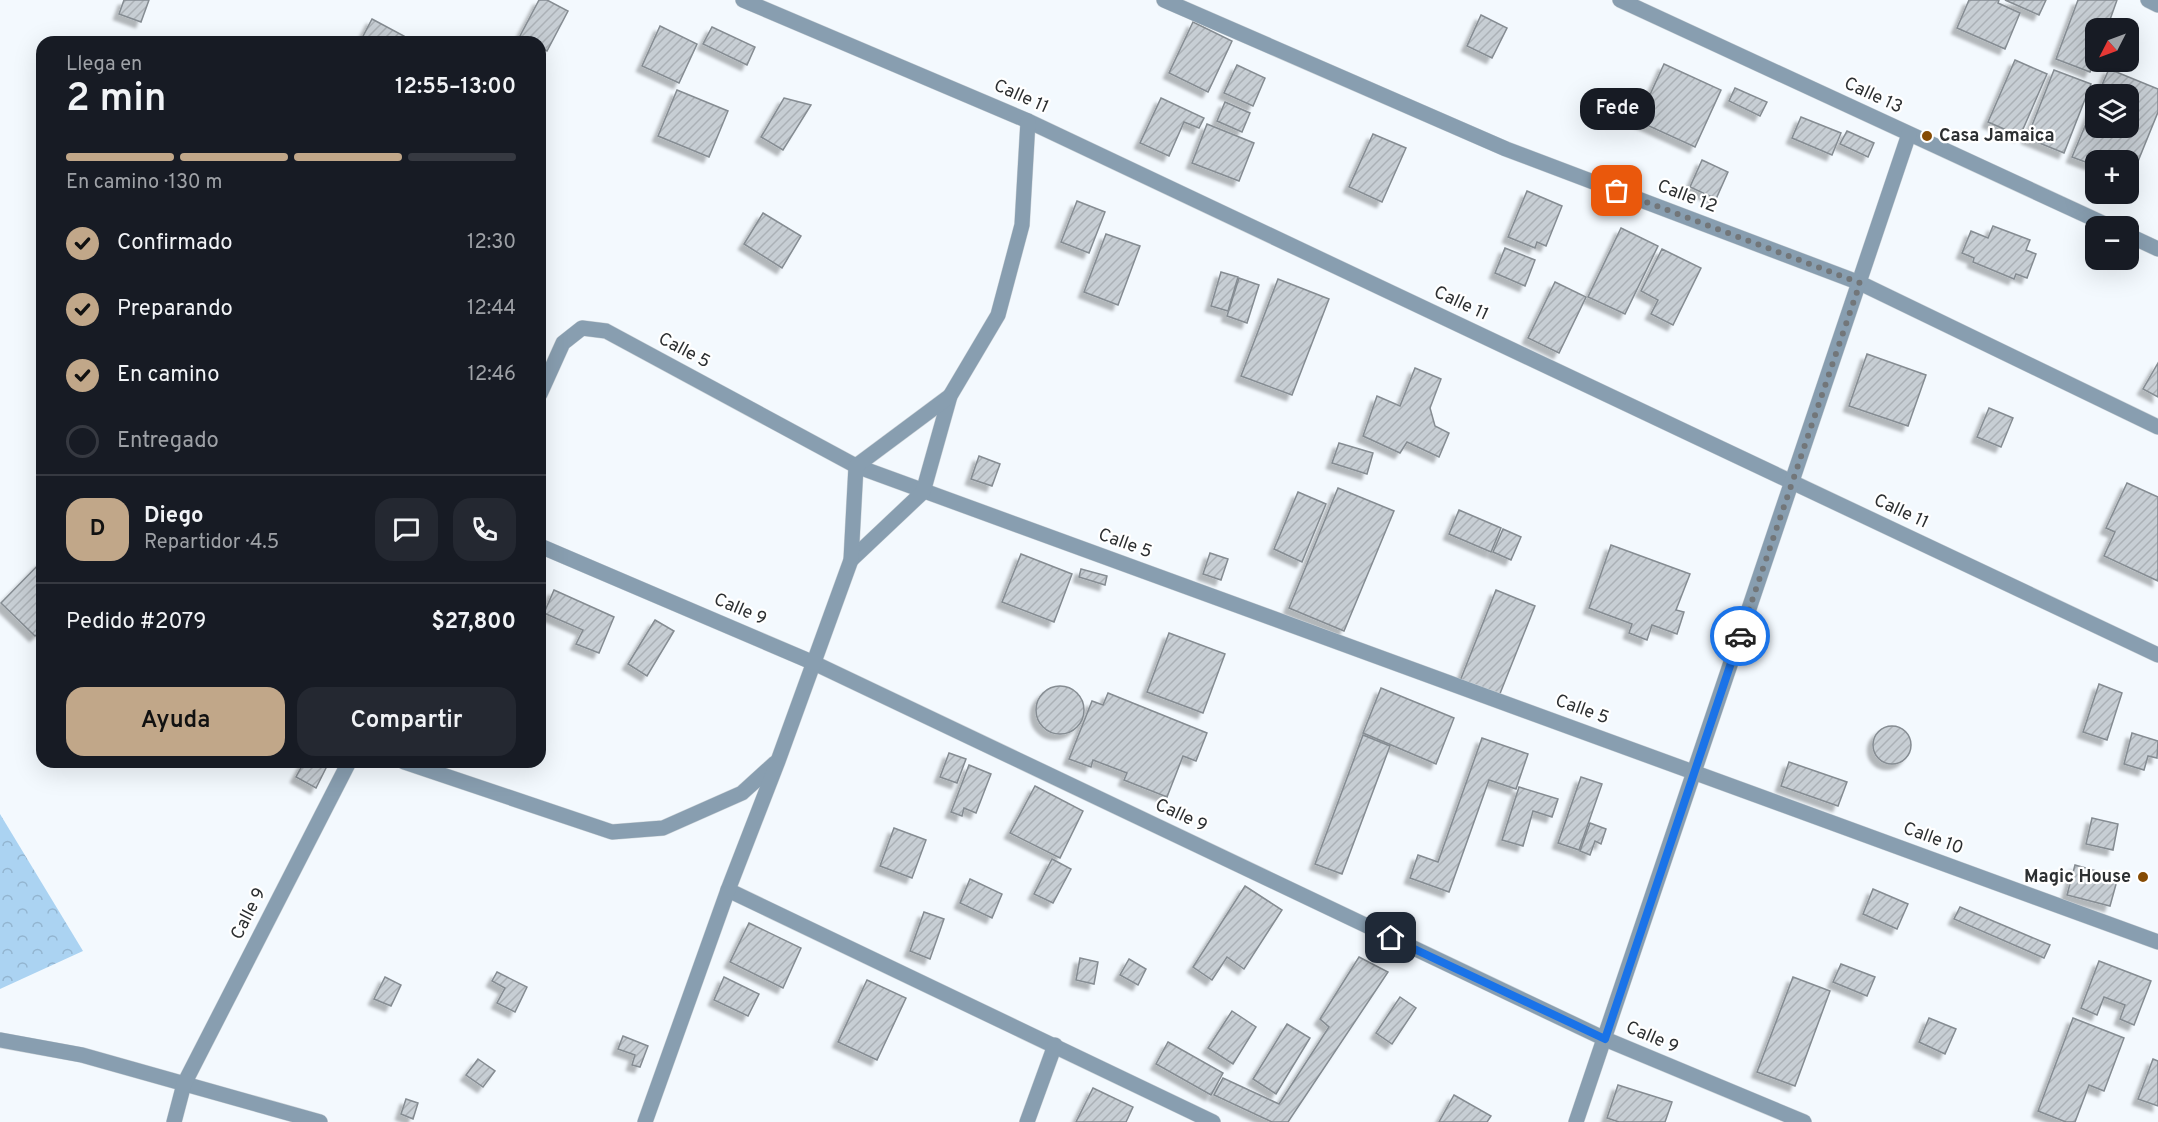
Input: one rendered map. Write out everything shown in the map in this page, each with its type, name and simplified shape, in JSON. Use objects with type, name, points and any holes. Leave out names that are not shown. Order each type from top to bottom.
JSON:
[{"type":"street","name":"Calle 11","points":[[743,0],[1028,121],[2158,655]]},
{"type":"street","name":"Calle 12","points":[[1164,0],[1506,149],[1860,283],[2158,427]]},
{"type":"street","name":"Calle 13","points":[[1620,0],[2087,216]]},
{"type":"street","points":[[2148,0],[2158,5]]},
{"type":"street","points":[[851,560],[923,492],[950,396],[998,315],[1022,225],[1028,121]]},
{"type":"street","points":[[1576,1122],[1909,134]]},
{"type":"street","points":[[2139,241],[2158,249]]},
{"type":"street","name":"Calle 5","points":[[546,381],[563,343],[582,328],[606,331],[856,466],[1695,772]]},
{"type":"street","points":[[645,1122],[728,890],[851,560],[856,466],[950,396]]},
{"type":"street","name":"Calle 9","points":[[546,549],[814,663],[1605,1039],[1804,1122]]},
{"type":"street","points":[[422,768],[612,832],[663,828],[742,793],[778,761]]},
{"type":"street","name":"Calle 9","points":[[174,1122],[184,1084],[346,768]]},
{"type":"street","name":"Calle 10","points":[[1695,772],[2158,942]]},
{"type":"street","points":[[728,890],[1213,1122]]},
{"type":"street","points":[[0,1040],[82,1055],[320,1122]]},
{"type":"street","points":[[1027,1122],[1055,1045]]},
{"type":"green space","points":[[0,814],[83,951],[0,989]]},
{"type":"building","points":[[124,0],[149,0],[141,22],[119,14]]},
{"type":"building","points":[[539,0],[547,0],[568,11],[547,51],[546,36],[520,36]]},
{"type":"building","points":[[1969,0],[1999,0],[1998,3],[2020,13],[2005,49],[1957,28]]},
{"type":"building","points":[[2005,0],[2046,0],[2039,15]]},
{"type":"building","points":[[2078,0],[2117,0],[2111,18],[2085,18],[2085,70],[2056,59]]},
{"type":"building","points":[[1481,15],[1507,28],[1492,58],[1467,46]]},
{"type":"building","points":[[372,19],[404,36],[363,36]]},
{"type":"building","points":[[1193,22],[1232,41],[1208,92],[1169,73]]},
{"type":"building","points":[[660,26],[697,44],[679,83],[642,66]]},
{"type":"building","points":[[712,27],[755,47],[747,65],[703,44]]},
{"type":"building","points":[[2015,60],[2047,74],[2020,136],[1988,122]]},
{"type":"building","points":[[1664,64],[1721,90],[1695,147],[1638,121]]},
{"type":"building","points":[[1237,65],[1265,78],[1253,106],[1224,93]]},
{"type":"building","points":[[2054,70],[2091,84],[2085,84],[2085,99],[2064,153],[2027,138]]},
{"type":"building","points":[[2108,72],[2116,72],[2158,89],[2158,112],[2139,159],[2139,150],[2085,150],[2085,162],[2072,157],[2085,126],[2085,138],[2139,138],[2139,84],[2102,84]]},
{"type":"building","points":[[1735,88],[1767,102],[1760,116],[1729,101]]},
{"type":"building","points":[[677,90],[728,111],[709,157],[658,136]]},
{"type":"building","points":[[784,98],[811,105],[783,150],[761,137]]},
{"type":"building","points":[[1161,98],[1204,118],[1199,128],[1184,122],[1169,156],[1140,143]]},
{"type":"building","points":[[1225,102],[1250,113],[1242,132],[1217,121]]},
{"type":"building","points":[[1801,117],[1841,133],[1832,155],[1792,138]]},
{"type":"building","points":[[1207,124],[1254,143],[1239,181],[1192,163]]},
{"type":"building","points":[[1847,131],[1874,143],[1868,157],[1840,144]]},
{"type":"building","points":[[1373,134],[1406,148],[1382,202],[1349,187]]},
{"type":"building","points":[[1702,160],[1728,172],[1716,199],[1690,187]]},
{"type":"building","points":[[1527,191],[1562,206],[1546,246],[1537,242],[1535,248],[1508,237]]},
{"type":"building","points":[[1077,201],[1105,212],[1089,253],[1061,242]]},
{"type":"building","points":[[763,213],[801,236],[782,268],[744,244]]},
{"type":"building","points":[[1993,226],[2030,240],[2026,250],[2036,254],[2027,278],[2016,274],[2014,279],[1973,262],[1974,258],[1962,253],[1971,231],[1988,238]]},
{"type":"building","points":[[1621,228],[1658,246],[1625,314],[1588,297]]},
{"type":"building","points":[[1106,234],[1140,246],[1118,305],[1084,292]]},
{"type":"building","points":[[1505,248],[1535,260],[1525,286],[1495,273]]},
{"type":"building","points":[[1662,249],[1701,268],[1673,325],[1651,314],[1658,300],[1641,291]]},
{"type":"building","points":[[1221,272],[1238,277],[1228,311],[1211,306]]},
{"type":"building","points":[[1239,278],[1259,285],[1247,323],[1227,316]]},
{"type":"building","points":[[1278,279],[1329,299],[1292,395],[1241,376]]},
{"type":"building","points":[[1555,282],[1586,297],[1559,353],[1528,338]]},
{"type":"building","points":[[1867,354],[1926,375],[1908,426],[1849,406]]},
{"type":"building","points":[[2158,363],[2158,397],[2143,389]]},
{"type":"building","points":[[1415,368],[1441,379],[1430,408],[1435,426],[1449,433],[1439,457],[1407,442],[1400,453],[1363,436],[1377,396],[1400,406]]},
{"type":"building","points":[[1989,408],[2013,418],[2001,447],[1977,437]]},
{"type":"building","points":[[1339,443],[1373,453],[1367,474],[1332,463]]},
{"type":"building","points":[[979,456],[1000,464],[992,486],[971,479]]},
{"type":"building","points":[[2127,483],[2158,497],[2158,581],[2104,556],[2115,532],[2106,528]]},
{"type":"building","points":[[1338,488],[1394,511],[1344,631],[1289,608]]},
{"type":"building","points":[[1298,492],[1326,504],[1302,562],[1274,549]]},
{"type":"building","points":[[1459,510],[1501,528],[1491,552],[1449,534]]},
{"type":"building","points":[[1503,529],[1521,537],[1511,560],[1493,552]]},
{"type":"building","points":[[1611,545],[1690,574],[1676,610],[1684,612],[1677,634],[1652,625],[1647,640],[1629,633],[1632,624],[1589,608]]},
{"type":"building","points":[[1210,553],[1228,559],[1221,580],[1203,574]]},
{"type":"building","points":[[1021,554],[1072,574],[1054,622],[1002,602]]},
{"type":"building","points":[[36,567],[36,635],[1,603]]},
{"type":"building","points":[[1081,569],[1107,576],[1105,585],[1079,577]]},
{"type":"building","points":[[554,590],[614,617],[599,653],[576,644],[583,630],[546,614]]},
{"type":"building","points":[[1496,590],[1535,606],[1499,696],[1460,681]]},
{"type":"building","points":[[655,620],[674,631],[647,676],[628,664]]},
{"type":"building","points":[[1169,633],[1225,654],[1203,713],[1147,692]]},
{"type":"building","points":[[2099,684],[2122,693],[2107,740],[2083,732]]},
{"type":"building","points":[[1055,686],[1065,686],[1077,693],[1084,705],[1084,715],[1077,727],[1065,734],[1055,734],[1040,723],[1036,715],[1036,705],[1047,690]]},
{"type":"building","points":[[1381,688],[1454,718],[1436,764],[1363,733]]},
{"type":"building","points":[[1108,693],[1207,733],[1196,761],[1183,756],[1167,797],[1124,780],[1127,773],[1093,760],[1091,767],[1069,759],[1092,701],[1103,705]]},
{"type":"building","points":[[1892,726],[1905,732],[1911,745],[1905,758],[1892,764],[1879,758],[1873,745],[1879,732]]},
{"type":"building","points":[[2132,733],[2158,741],[2157,758],[2148,756],[2144,770],[2124,764]]},
{"type":"building","points":[[1363,735],[1390,746],[1342,874],[1315,864]]},
{"type":"building","points":[[1482,738],[1528,754],[1516,789],[1489,780],[1449,892],[1410,878],[1418,855],[1438,862]]},
{"type":"building","points":[[949,753],[966,759],[957,783],[940,777]]},
{"type":"building","points":[[1789,762],[1847,782],[1838,806],[1781,786]]},
{"type":"building","points":[[969,765],[991,774],[976,813],[964,808],[962,816],[951,812]]},
{"type":"building","points":[[301,768],[326,768],[316,788],[296,777]]},
{"type":"building","points":[[1581,777],[1602,784],[1579,850],[1558,843]]},
{"type":"building","points":[[1035,786],[1083,811],[1060,858],[1010,833]]},
{"type":"building","points":[[1519,787],[1558,799],[1552,817],[1533,811],[1523,846],[1502,840]]},
{"type":"building","points":[[2092,818],[2118,824],[2113,850],[2086,844]]},
{"type":"building","points":[[1590,823],[1606,829],[1601,844],[1595,841],[1590,855],[1580,851]]},
{"type":"building","points":[[894,828],[926,840],[912,878],[880,866]]},
{"type":"building","points":[[1052,859],[1071,869],[1053,903],[1034,894]]},
{"type":"building","points":[[2075,865],[2118,877],[2110,906],[2067,895]]},
{"type":"building","points":[[970,879],[1002,894],[992,918],[960,903]]},
{"type":"building","points":[[1245,886],[1282,910],[1244,969],[1227,957],[1212,980],[1193,967]]},
{"type":"building","points":[[1873,889],[1908,904],[1897,929],[1863,914]]},
{"type":"building","points":[[1960,907],[2050,945],[2044,958],[1954,919]]},
{"type":"building","points":[[924,912],[944,919],[930,959],[910,951]]},
{"type":"building","points":[[749,923],[801,948],[783,988],[730,962]]},
{"type":"building","points":[[1359,957],[1388,972],[1288,1122],[1272,1122],[1214,1095],[1223,1078],[1279,1104],[1329,1027],[1320,1019]]},
{"type":"building","points":[[1080,958],[1098,962],[1094,984],[1076,980]]},
{"type":"building","points":[[1129,959],[1146,969],[1138,985],[1120,975]]},
{"type":"building","points":[[2099,961],[2151,981],[2134,1025],[2120,1019],[2125,1005],[2104,997],[2097,1015],[2081,1008]]},
{"type":"building","points":[[1841,964],[1875,977],[1867,996],[1833,982]]},
{"type":"building","points":[[497,972],[527,987],[515,1012],[497,1003],[505,988],[492,981]]},
{"type":"building","points":[[385,977],[401,985],[391,1006],[374,999]]},
{"type":"building","points":[[724,977],[759,994],[748,1016],[714,1000]]},
{"type":"building","points":[[1793,977],[1830,991],[1795,1086],[1757,1072]]},
{"type":"building","points":[[867,980],[906,998],[877,1060],[838,1042]]},
{"type":"building","points":[[1400,997],[1416,1008],[1392,1044],[1376,1033]]},
{"type":"building","points":[[1232,1011],[1256,1027],[1233,1064],[1208,1048]]},
{"type":"building","points":[[1929,1018],[1956,1029],[1945,1054],[1919,1042]]},
{"type":"building","points":[[2073,1018],[2124,1038],[2104,1091],[2089,1085],[2075,1122],[2066,1122],[2038,1111]]},
{"type":"building","points":[[1287,1024],[1310,1038],[1276,1094],[1253,1079]]},
{"type":"building","points":[[623,1036],[648,1046],[640,1067],[632,1065],[635,1055],[618,1049]]},
{"type":"building","points":[[1168,1042],[1223,1073],[1211,1095],[1156,1064]]},
{"type":"building","points":[[478,1059],[495,1071],[483,1087],[466,1075]]},
{"type":"building","points":[[2153,1059],[2158,1061],[2158,1106],[2138,1099]]},
{"type":"building","points":[[1618,1085],[1672,1102],[1665,1122],[1619,1122],[1607,1118]]},
{"type":"building","points":[[1093,1088],[1133,1107],[1126,1122],[1076,1122]]},
{"type":"building","points":[[1454,1095],[1491,1116],[1487,1122],[1439,1122]]},
{"type":"building","points":[[406,1099],[418,1103],[413,1119],[401,1114]]},
{"type":"way so far","points":[[1617,191],[1860,283],[1740,636]]},
{"type":"place","name":"Casa Jamaica","points":[[1927,136]]},
{"type":"place","name":"Fede","points":[[1617,191]]},
{"type":"place","name":"Magic House","points":[[2143,877]]},
{"type":"route","points":[[1391,938],[1605,1039],[1740,636]]}]
